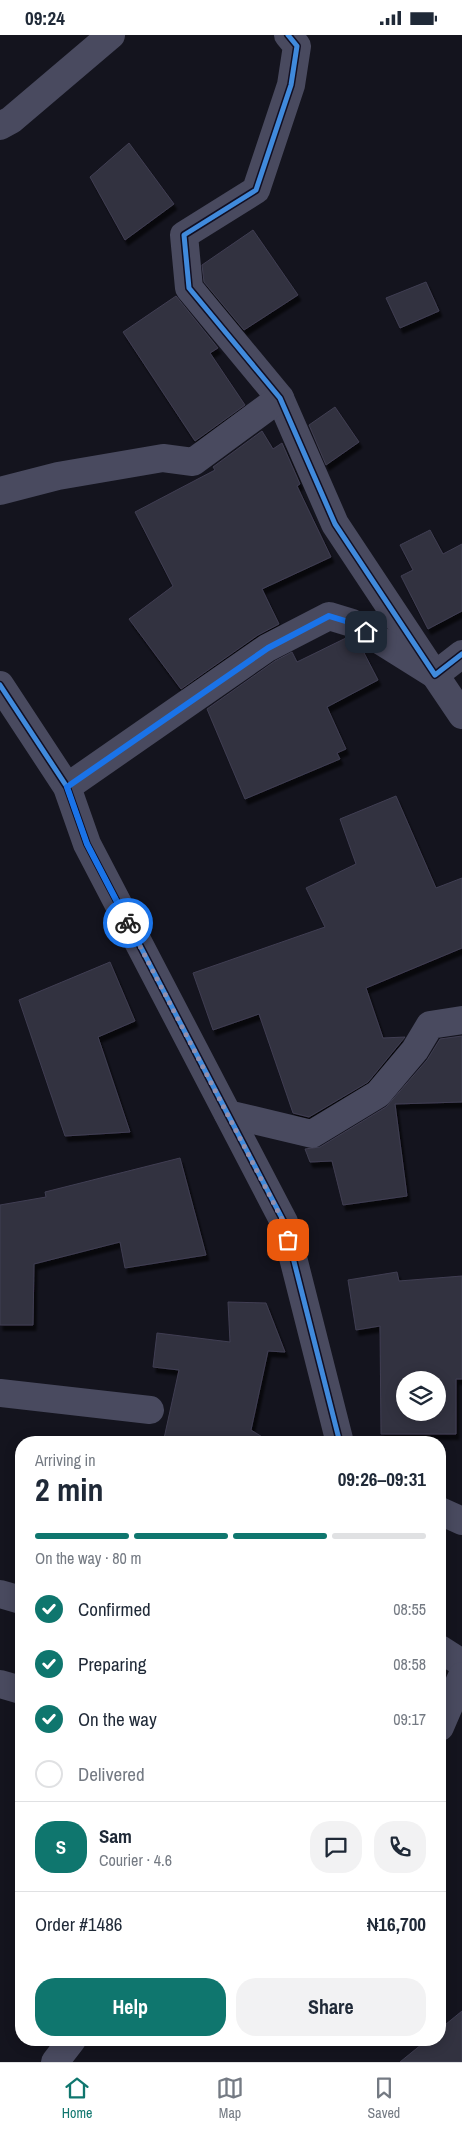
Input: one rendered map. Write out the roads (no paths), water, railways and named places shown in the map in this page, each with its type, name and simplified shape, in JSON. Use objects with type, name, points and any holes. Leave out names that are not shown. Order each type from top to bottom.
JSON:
[{"type":"street","points":[[0,126],[12,120],[111,35]]},
{"type":"street","points":[[288,35],[297,45],[291,85],[256,190],[184,235],[189,288],[280,398],[335,525],[462,715]]},
{"type":"street","points":[[0,491],[58,475],[163,458],[193,463],[280,398]]},
{"type":"street","points":[[67,787],[268,648],[329,616],[352,623],[435,675]]},
{"type":"street","points":[[435,675],[462,655]]},
{"type":"street","points":[[0,685],[67,787],[87,844],[284,1223],[338,1436]]},
{"type":"street","points":[[228,1114],[312,1134],[378,1094],[414,1051],[430,1025],[462,1019]]},
{"type":"street","points":[[0,1393],[150,1410]]},
{"type":"street","points":[[446,1514],[462,1521]]},
{"type":"street","points":[[0,1594],[15,1598]]},
{"type":"street","points":[[446,1653],[462,1663]]},
{"type":"street","points":[[446,1713],[462,1676]]},
{"type":"street","points":[[0,1684],[15,1688]]},
{"type":"street","points":[[55,2062],[67,2046]]}]
